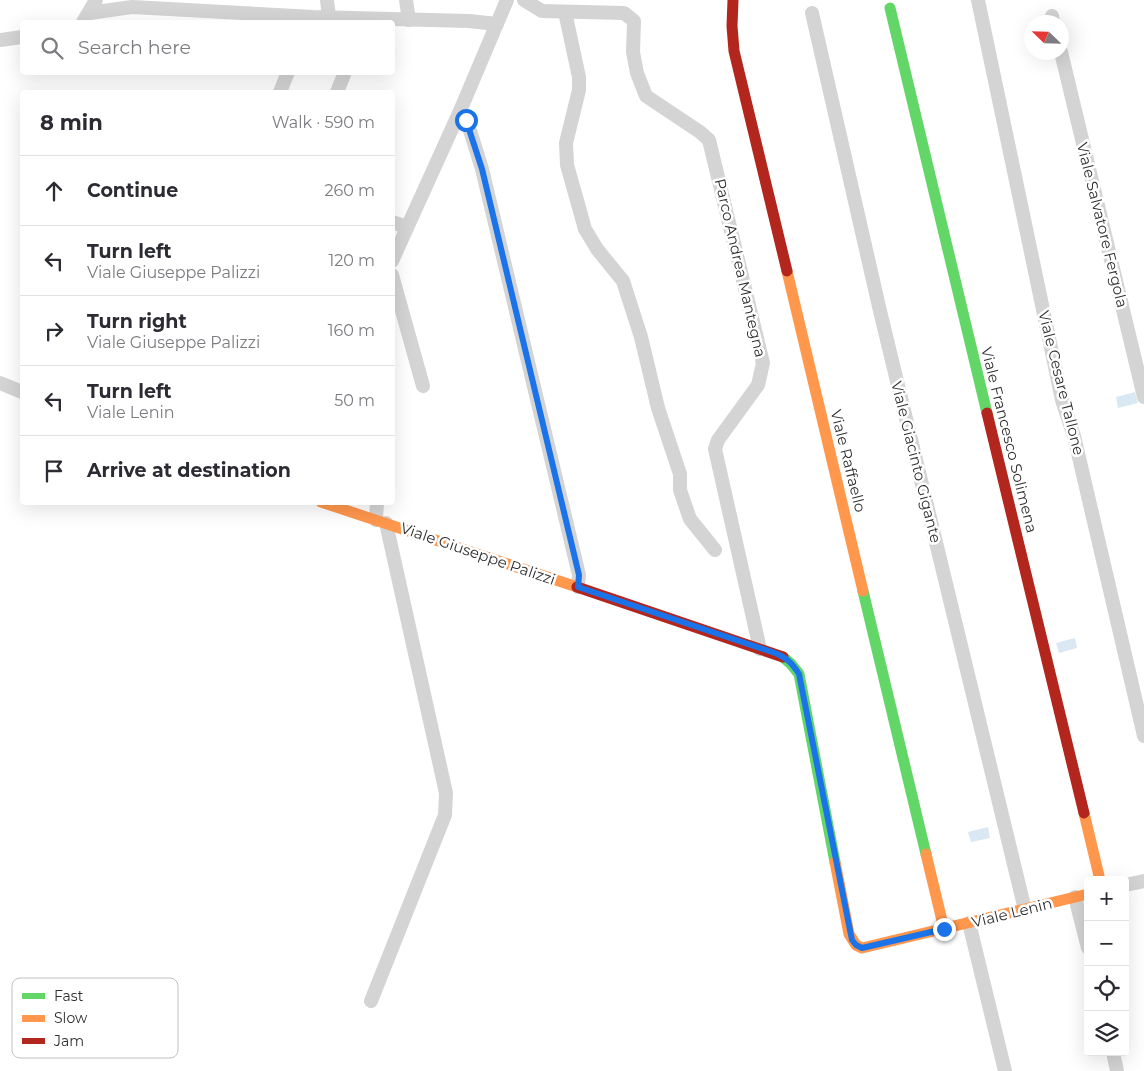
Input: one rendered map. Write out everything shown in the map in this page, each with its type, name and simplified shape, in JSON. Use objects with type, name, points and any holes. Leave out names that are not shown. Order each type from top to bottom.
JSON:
[{"type":"street","points":[[86,18],[96,0]]},
{"type":"street","points":[[327,0],[329,17]]},
{"type":"street","points":[[406,0],[409,20]]},
{"type":"street","name":"Parco Andrea Mantegna","points":[[524,0],[542,11],[624,12],[634,21],[633,52],[637,73],[646,96],[709,140],[762,363],[758,385],[718,440],[715,449],[760,649]]},
{"type":"street","name":"Viale Raffaello","points":[[733,0],[732,26],[734,51],[944,929]]},
{"type":"street","name":"Viale Cesare Tallone","points":[[978,0],[1062,400],[1074,436],[1144,736]]},
{"type":"street","points":[[395,254],[460,111],[507,1],[528,14],[542,11]]},
{"type":"street","points":[[86,18],[132,7],[312,20],[329,17],[365,20],[469,21],[497,24]]},
{"type":"street","name":"Viale Francesco Solimena","points":[[890,8],[1099,876]]},
{"type":"street","points":[[565,12],[579,77],[579,90],[566,143],[567,165],[585,229],[597,249],[623,280],[641,337],[658,408],[680,474],[680,490],[690,518],[715,550]]},
{"type":"street","name":"Viale Giacinto Gigante","points":[[812,13],[882,320],[1025,910]]},
{"type":"street","points":[[0,40],[20,37]]},
{"type":"street","name":"Viale Salvatore Fergola","points":[[1062,60],[1144,398]]},
{"type":"street","points":[[281,90],[287,75]]},
{"type":"street","points":[[338,90],[344,75]]},
{"type":"street","points":[[460,111],[468,124],[482,169],[579,575],[578,587]]},
{"type":"street","points":[[395,223],[407,227]]},
{"type":"street","points":[[395,286],[423,386]]},
{"type":"street","points":[[0,383],[20,392]]},
{"type":"street","name":"Viale Giuseppe Palizzi","points":[[330,505],[785,657],[792,663],[799,674],[852,940]]},
{"type":"street","points":[[371,1001],[445,815],[446,793],[378,505]]},
{"type":"street","points":[[1129,884],[1144,881]]},
{"type":"street","points":[[1081,896],[1084,921]]},
{"type":"street","name":"Viale Lenin","points":[[852,940],[862,948],[1081,896]]},
{"type":"street","points":[[969,924],[1005,1071]]},
{"type":"street","points":[[1114,1056],[1117,1071]]},
{"type":"shaded area","points":[[1135,392],[1138,403],[1118,408],[1116,397]]},
{"type":"shaded area","points":[[1075,638],[1077,648],[1059,653],[1056,643]]},
{"type":"shaded area","points":[[988,827],[990,838],[971,842],[968,832]]},
{"type":"traffic: fast","points":[[890,8],[987,413]]},
{"type":"traffic: fast","points":[[863,591],[926,854]]},
{"type":"traffic: fast","points":[[783,657],[799,674],[835,862]]},
{"type":"traffic: slow","points":[[787,271],[863,591]]},
{"type":"traffic: slow","points":[[330,505],[577,587]]},
{"type":"traffic: slow","points":[[1084,813],[1099,876]]},
{"type":"traffic: slow","points":[[926,854],[944,929]]},
{"type":"traffic: slow","points":[[835,862],[849,934],[856,945],[862,948],[1084,895]]},
{"type":"traffic: jam","points":[[733,0],[732,26],[734,51],[787,271]]},
{"type":"traffic: jam","points":[[987,413],[1084,813]]},
{"type":"traffic: jam","points":[[577,587],[783,657]]},
{"type":"route","points":[[466,120],[482,169],[579,575],[578,587],[775,653],[785,657],[792,663],[799,674],[849,934],[852,940],[862,948],[944,929]]}]
